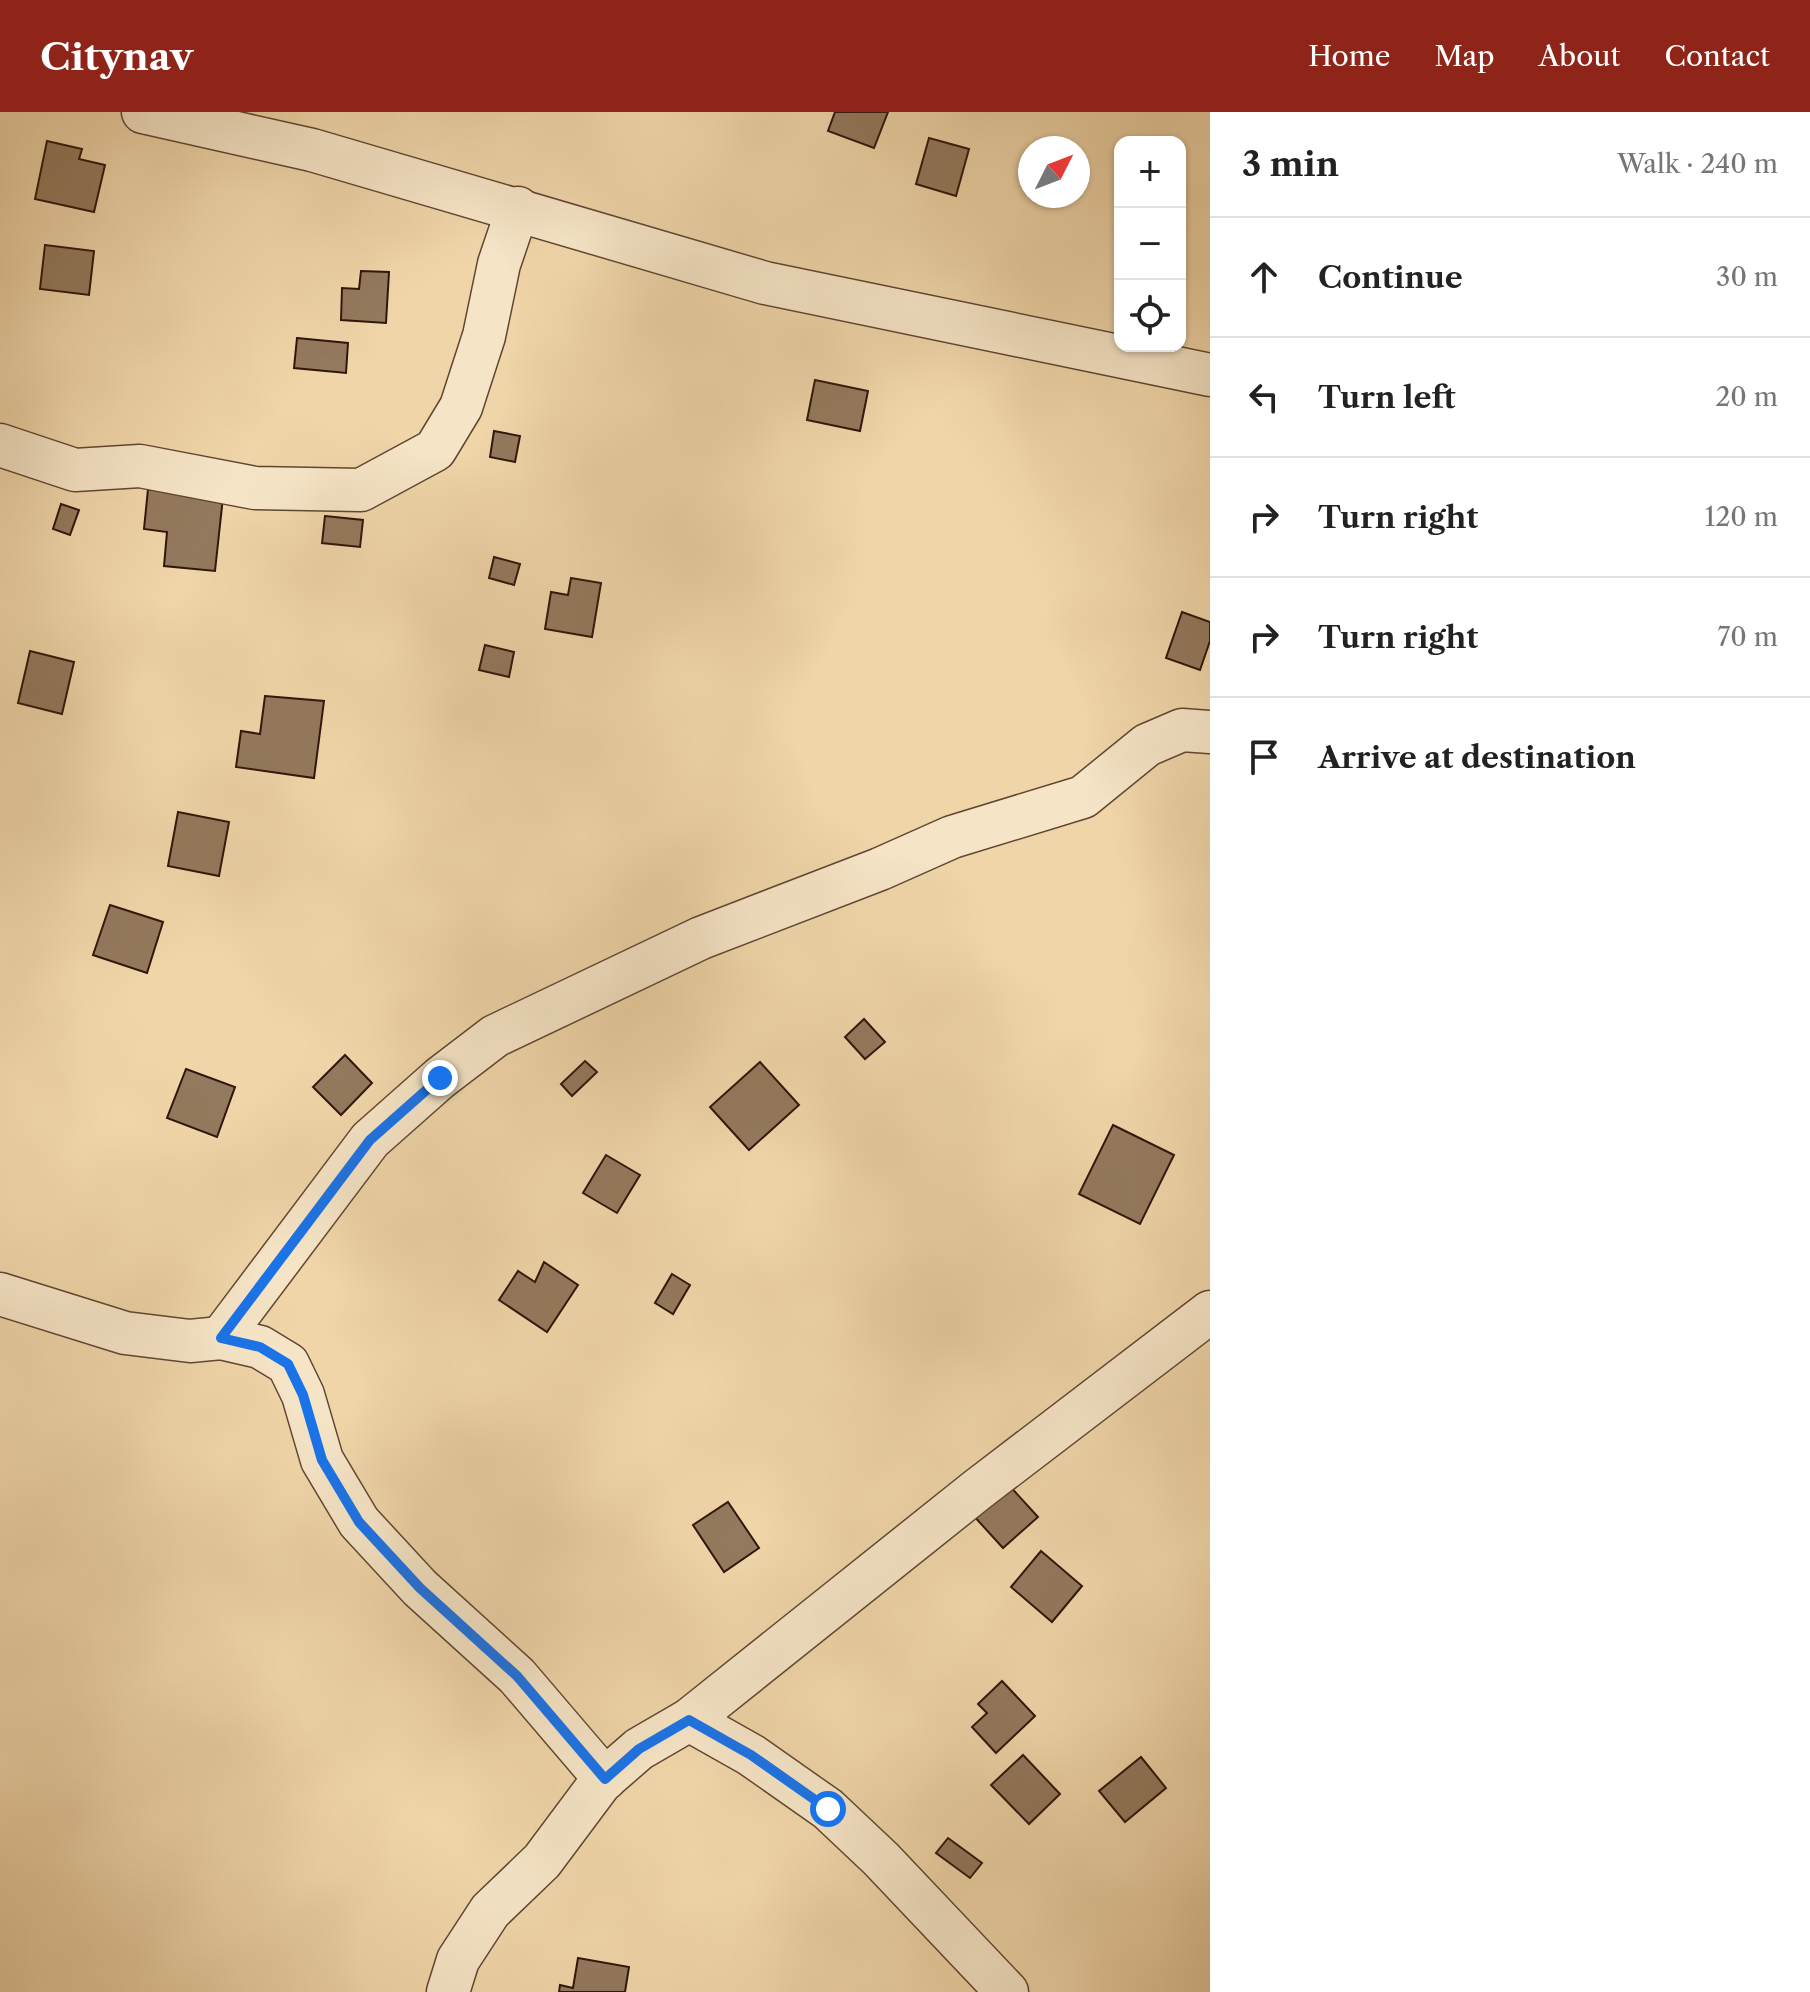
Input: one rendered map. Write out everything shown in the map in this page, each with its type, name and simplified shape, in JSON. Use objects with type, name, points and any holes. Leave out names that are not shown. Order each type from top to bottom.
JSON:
[{"type":"street","points":[[143,112],[312,150],[765,283],[1210,375]]},
{"type":"street","points":[[0,445],[75,470],[140,466],[255,488],[361,490],[435,450],[461,407],[518,208]]},
{"type":"street","points":[[221,1338],[370,1140],[440,1078],[495,1036],[714,932],[880,869],[952,837],[1083,797],[1147,745],[1182,730],[1210,732]]},
{"type":"street","points":[[0,1294],[125,1333],[190,1341],[221,1338],[260,1347],[288,1364],[303,1395],[322,1460],[359,1522],[420,1588],[517,1676],[605,1779]]},
{"type":"street","points":[[448,1992],[458,1960],[490,1911],[542,1861],[605,1779],[639,1749],[689,1720],[977,1490],[1210,1312]]},
{"type":"street","points":[[689,1720],[751,1755],[828,1809],[881,1859],[1007,1992]]},
{"type":"building","points":[[835,112],[888,112],[874,148],[828,131]]},
{"type":"building","points":[[929,138],[969,149],[956,196],[916,184]]},
{"type":"building","points":[[47,141],[82,149],[79,159],[105,165],[94,212],[35,199]]},
{"type":"building","points":[[45,245],[94,251],[89,295],[40,289]]},
{"type":"building","points":[[361,271],[389,272],[386,323],[341,320],[342,288],[359,289]]},
{"type":"building","points":[[297,338],[348,343],[346,373],[294,368]]},
{"type":"building","points":[[815,380],[868,391],[860,431],[807,420]]},
{"type":"building","points":[[494,431],[520,436],[515,462],[490,457]]},
{"type":"building","points":[[148,489],[223,497],[215,571],[164,566],[167,532],[144,529]]},
{"type":"building","points":[[61,504],[79,510],[70,535],[53,529]]},
{"type":"building","points":[[325,516],[363,520],[360,547],[322,543]]},
{"type":"building","points":[[494,557],[520,564],[514,585],[489,578]]},
{"type":"building","points":[[571,578],[601,583],[592,637],[545,629],[551,592],[568,595]]},
{"type":"building","points":[[1182,612],[1210,622],[1210,641],[1200,670],[1166,658]]},
{"type":"building","points":[[485,645],[514,652],[509,677],[479,670]]},
{"type":"building","points":[[30,651],[74,662],[62,714],[18,703]]},
{"type":"building","points":[[265,696],[324,701],[314,778],[236,767],[241,731],[260,734]]},
{"type":"building","points":[[178,812],[229,822],[219,876],[168,866]]},
{"type":"building","points":[[110,905],[163,922],[147,973],[93,955]]},
{"type":"building","points":[[864,1019],[885,1042],[865,1059],[845,1037]]},
{"type":"building","points":[[345,1055],[372,1083],[341,1115],[313,1087]]},
{"type":"building","points":[[585,1061],[597,1072],[572,1096],[561,1084]]},
{"type":"building","points":[[760,1062],[799,1105],[749,1150],[710,1107]]},
{"type":"building","points":[[186,1069],[235,1087],[217,1137],[167,1118]]},
{"type":"building","points":[[1113,1125],[1174,1155],[1140,1224],[1079,1194]]},
{"type":"building","points":[[606,1155],[640,1175],[617,1213],[583,1193]]},
{"type":"building","points":[[544,1262],[578,1285],[547,1332],[499,1300],[518,1271],[535,1282]]},
{"type":"building","points":[[672,1274],[690,1285],[673,1314],[655,1303]]},
{"type":"building","points":[[1007,1483],[1038,1517],[1003,1548],[972,1514]]},
{"type":"building","points":[[728,1502],[759,1548],[724,1572],[693,1525]]},
{"type":"building","points":[[1041,1551],[1082,1586],[1052,1622],[1011,1587]]},
{"type":"building","points":[[1002,1681],[1035,1716],[996,1753],[972,1727],[987,1713],[978,1704]]},
{"type":"building","points":[[1023,1755],[1060,1794],[1029,1824],[991,1785]]},
{"type":"building","points":[[1141,1757],[1166,1788],[1125,1822],[1099,1791]]},
{"type":"building","points":[[948,1838],[982,1863],[970,1878],[936,1853]]},
{"type":"building","points":[[578,1958],[629,1967],[625,1992],[559,1992],[560,1985],[573,1988]]},
{"type":"route","points":[[440,1078],[370,1140],[221,1338],[260,1347],[288,1364],[303,1395],[322,1460],[359,1522],[420,1588],[517,1676],[605,1779],[639,1749],[689,1720],[751,1755],[828,1809]]}]
